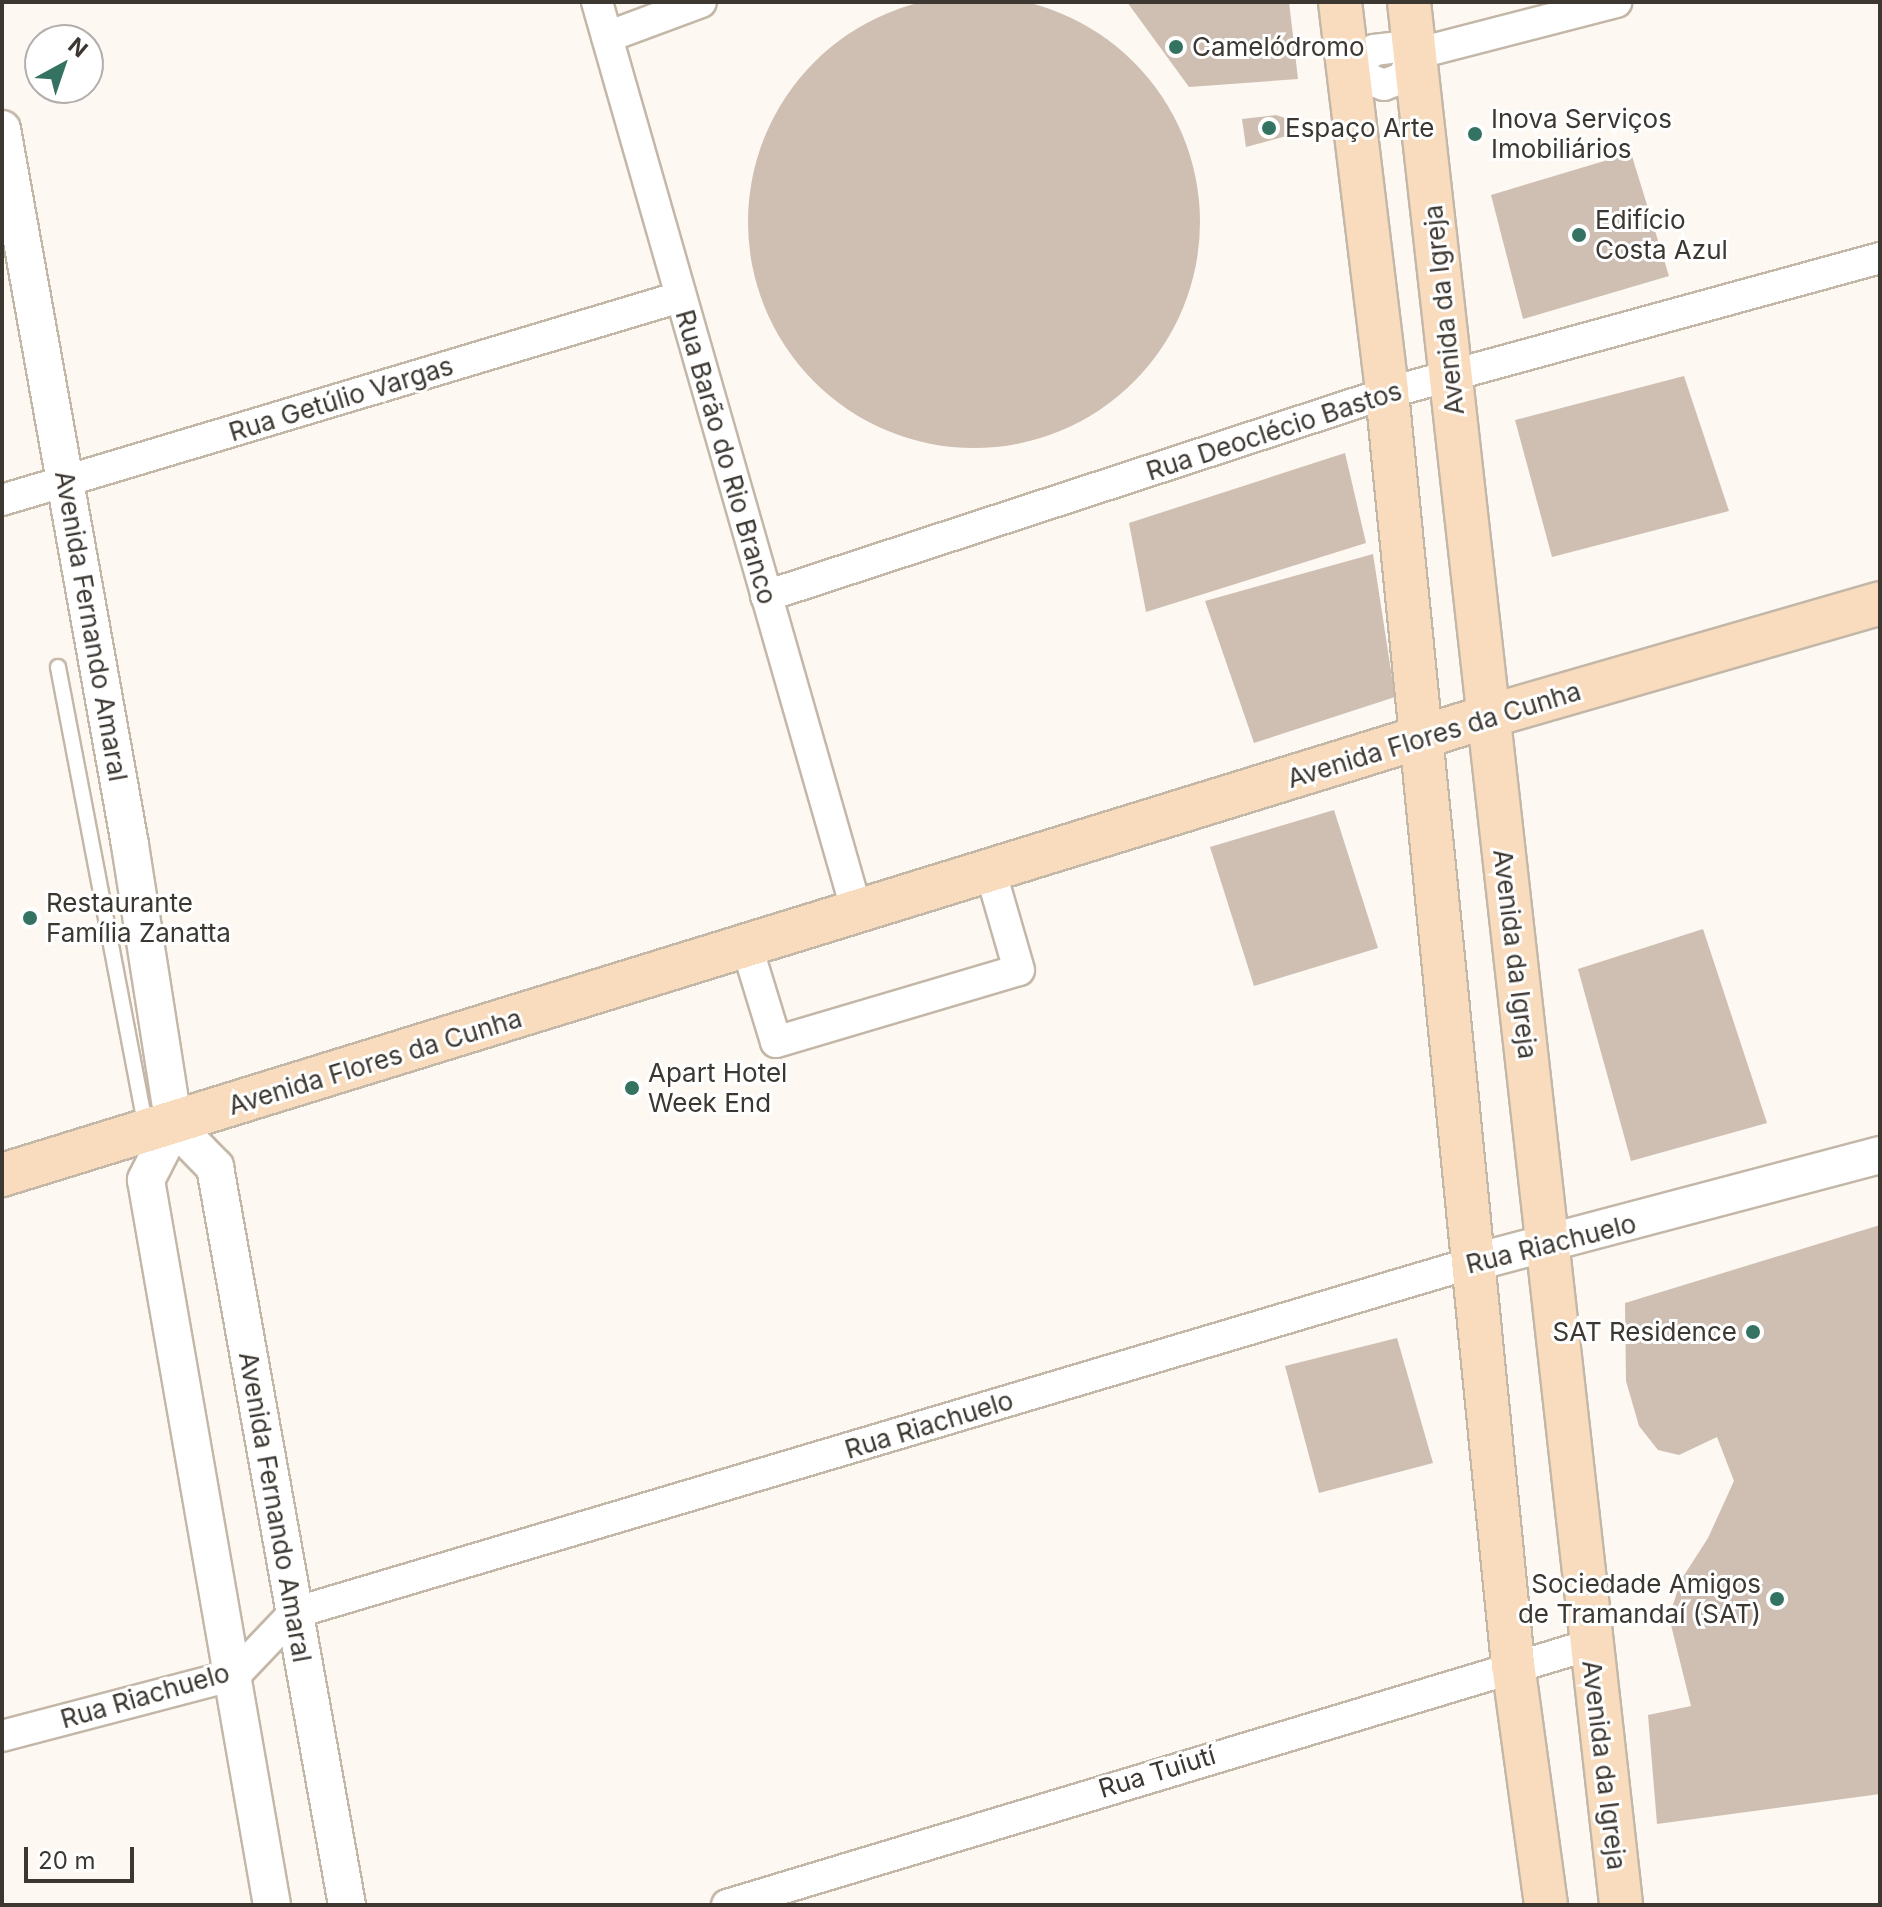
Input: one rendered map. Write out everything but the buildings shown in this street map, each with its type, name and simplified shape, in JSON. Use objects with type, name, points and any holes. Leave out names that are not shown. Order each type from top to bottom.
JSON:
[{"type":"main road","points":[[1340,2],[1387,393],[1513,1664],[1546,1905]]},
{"type":"main road","name":"Avenida da Igreja","points":[[1409,2],[1486,717],[1552,1245],[1589,1645],[1621,1905]]},
{"type":"main road","name":"Avenida Flores da Cunha","points":[[2,1175],[991,873],[1486,717],[1880,603]]},
{"type":"street","name":"Rua Barão do Rio Branco","points":[[597,2],[857,912]]},
{"type":"street","points":[[607,37],[701,2]]},
{"type":"street","points":[[1350,71],[1374,50],[1400,47],[1415,54],[1616,2]]},
{"type":"street","name":"Avenida Fernando Amaral","points":[[2,129],[65,481],[160,1129],[215,1167],[347,1905]]},
{"type":"street","name":"Rua Deoclécio Bastos","points":[[766,596],[1387,393],[1452,379],[1880,258]]},
{"type":"street","name":"Rua Getúlio Vargas","points":[[2,500],[680,297]]},
{"type":"street","points":[[747,947],[776,1042],[1019,970],[991,873]]},
{"type":"street","points":[[160,1129],[146,1180],[235,1675],[272,1905]]},
{"type":"street","name":"Rua Riachuelo","points":[[2,1736],[235,1675],[294,1613],[1475,1262],[1552,1245],[1880,1155]]},
{"type":"street","name":"Rua Tuiutí","points":[[727,1905],[1513,1664],[1589,1645]]},
{"type":"lane","name":"Avenida Fernando Amaral","points":[[58,667],[160,1129]]},
{"type":"place","name":"Camelódromo","points":[[1176,47]]},
{"type":"place","name":"Espaço Arte","points":[[1269,128]]},
{"type":"place","name":"Inova Serviços Imobiliários","points":[[1475,134]]},
{"type":"place","name":"Edifício Costa Azul","points":[[1579,235]]},
{"type":"place","name":"Restaurante Família Zanatta","points":[[30,918]]},
{"type":"place","name":"Apart Hotel Week End","points":[[632,1088]]},
{"type":"place","name":"SAT Residence","points":[[1753,1332]]},
{"type":"place","name":"Sociedade Amigos de Tramandaí (SAT)","points":[[1777,1599]]}]
